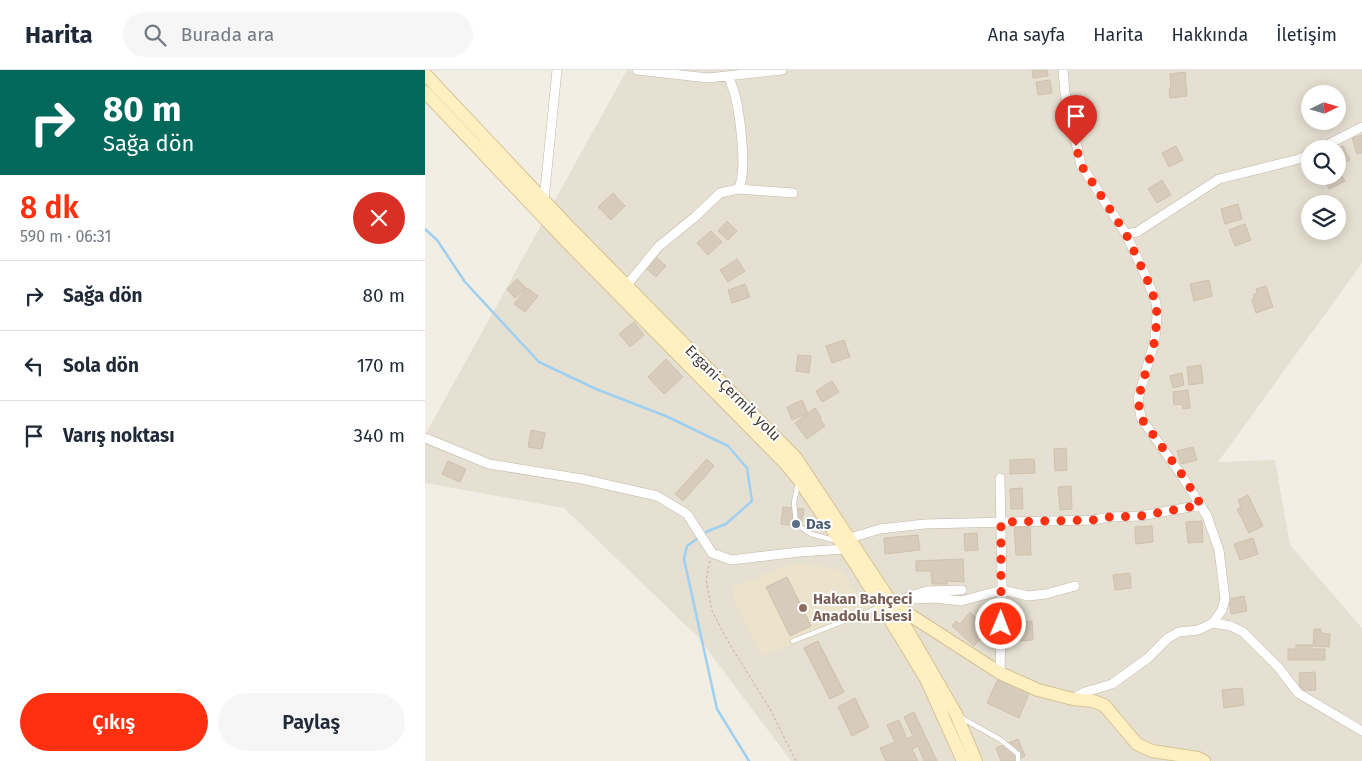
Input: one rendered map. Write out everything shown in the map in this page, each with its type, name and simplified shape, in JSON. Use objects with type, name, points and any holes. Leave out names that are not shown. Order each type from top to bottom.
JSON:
[{"type":"main road","name":"Ergani-Çermik yolu","points":[[425,74],[544,200],[796,458],[845,543]]},
{"type":"main road","name":"Ergani-Çermik yolu","points":[[425,92],[567,242],[771,447],[799,480],[888,606],[956,714],[976,761]]},
{"type":"main road","name":"Ergani-Çermik yolu","points":[[888,606],[926,679],[963,761]]},
{"type":"main road","points":[[888,606],[1000,673],[1039,690],[1104,705],[1137,744],[1152,751],[1198,758],[1204,761]]},
{"type":"street","points":[[544,200],[557,70]]},
{"type":"street","points":[[637,70],[708,78],[783,70]]},
{"type":"street","points":[[1063,70],[1065,93],[1081,165],[1126,234],[1156,303],[1155,340],[1138,399],[1141,418],[1183,476],[1207,516],[1219,550],[1225,600],[1223,610],[1213,623],[1198,630],[1179,632],[1168,638],[1148,658],[1112,684],[1085,692],[1073,699]]},
{"type":"street","points":[[728,76],[735,98],[743,165],[740,185],[737,189]]},
{"type":"street","points":[[1337,140],[1362,127]]},
{"type":"street","points":[[1126,234],[1137,232],[1219,179],[1301,158]]},
{"type":"street","points":[[627,285],[658,247],[721,193],[737,189],[793,193]]},
{"type":"street","points":[[425,438],[489,464],[582,479],[657,496],[687,514],[712,553],[731,560],[799,552],[845,543],[879,529],[925,524],[1093,520],[1109,517],[1140,516],[1201,505]]},
{"type":"street","points":[[1000,478],[1002,590],[1000,673]]},
{"type":"street","points":[[910,596],[914,599],[936,598],[961,601],[1002,590],[1028,596],[1046,594],[1075,586]]},
{"type":"street","points":[[888,606],[927,591],[962,590]]},
{"type":"street","points":[[1213,623],[1231,626],[1243,632],[1279,668],[1298,693],[1362,731]]},
{"type":"lane","points":[[799,480],[794,502],[797,524],[811,534],[845,543]]},
{"type":"lane","points":[[793,641],[888,606]]},
{"type":"lane","points":[[956,714],[1001,740],[1018,754],[1018,761]]},
{"type":"path","points":[[712,553],[706,580],[712,611],[730,645],[770,709],[796,761]]},
{"type":"shaded area","points":[[627,70],[1362,70],[1362,263],[1218,462],[1275,460],[1290,545],[1362,628],[1362,761],[791,761],[698,637],[564,508],[425,483],[425,435]]},
{"type":"shaded area","name":"Hakan Bahçeci Anadolu Lisesi","points":[[801,563],[840,570],[873,614],[762,656],[734,602],[733,588],[786,565]]},
{"type":"building","points":[[1032,70],[1047,70],[1048,76],[1033,78]]},
{"type":"building","points":[[1185,72],[1187,96],[1170,98],[1170,74]]},
{"type":"building","points":[[1050,80],[1052,93],[1038,95],[1036,82]]},
{"type":"building","points":[[1362,135],[1362,153],[1357,154],[1352,138]]},
{"type":"building","points":[[1176,146],[1183,160],[1169,167],[1162,153]]},
{"type":"building","points":[[1346,152],[1350,160],[1346,162]]},
{"type":"building","points":[[1162,180],[1171,195],[1157,203],[1148,189]]},
{"type":"building","points":[[1327,185],[1337,185],[1329,189]]},
{"type":"building","points":[[613,193],[625,206],[611,220],[598,207]]},
{"type":"building","points":[[1238,204],[1242,219],[1225,224],[1221,209]]},
{"type":"building","points":[[727,221],[737,231],[728,240],[718,231]]},
{"type":"building","points":[[1245,224],[1251,240],[1235,246],[1229,230]]},
{"type":"building","points":[[711,231],[722,242],[708,255],[697,243]]},
{"type":"building","points":[[656,257],[666,266],[656,277],[646,268]]},
{"type":"building","points":[[737,259],[745,271],[728,282],[720,270]]},
{"type":"building","points":[[517,279],[526,288],[515,298],[507,289]]},
{"type":"building","points":[[1209,280],[1212,296],[1194,301],[1190,284]]},
{"type":"building","points":[[745,284],[750,297],[732,303],[728,290]]},
{"type":"building","points":[[1266,286],[1273,307],[1256,313],[1252,300],[1254,299],[1253,295],[1257,293],[1256,289]]},
{"type":"building","points":[[527,288],[538,296],[525,312],[514,304]]},
{"type":"building","points":[[634,322],[644,335],[630,347],[619,334]]},
{"type":"building","points":[[844,340],[850,357],[832,363],[826,346]]},
{"type":"building","points":[[798,355],[811,356],[809,373],[796,371]]},
{"type":"building","points":[[666,359],[683,377],[664,394],[648,377]]},
{"type":"building","points":[[1201,365],[1203,383],[1189,385],[1187,367]]},
{"type":"building","points":[[1182,373],[1184,385],[1173,388],[1170,376]]},
{"type":"building","points":[[832,381],[839,392],[822,402],[816,391]]},
{"type":"building","points":[[1188,390],[1190,408],[1183,409],[1182,404],[1174,405],[1173,392]]},
{"type":"building","points":[[802,400],[808,413],[792,420],[787,407]]},
{"type":"building","points":[[815,408],[825,426],[807,439],[795,423]]},
{"type":"building","points":[[531,430],[545,433],[542,449],[528,447]]},
{"type":"building","points":[[1193,447],[1197,460],[1181,464],[1177,451]]},
{"type":"building","points":[[1066,448],[1067,470],[1055,471],[1054,449]]},
{"type":"building","points":[[707,459],[714,466],[683,501],[675,494]]},
{"type":"building","points":[[1034,459],[1035,473],[1010,474],[1010,460]]},
{"type":"building","points":[[448,461],[466,469],[460,482],[442,474]]},
{"type":"building","points":[[1071,486],[1072,509],[1060,510],[1058,487]]},
{"type":"building","points":[[1022,488],[1023,509],[1011,509],[1010,489]]},
{"type":"building","points":[[1248,495],[1263,526],[1249,533],[1237,509],[1241,507],[1238,500]]},
{"type":"building","points":[[783,507],[804,509],[801,527],[781,524]]},
{"type":"building","points":[[1202,521],[1203,542],[1188,543],[1186,522]]},
{"type":"building","points":[[1152,526],[1153,542],[1136,544],[1135,527]]},
{"type":"building","points":[[1014,527],[1030,527],[1031,555],[1016,555]]},
{"type":"building","points":[[977,533],[978,550],[965,551],[964,534]]},
{"type":"building","points":[[918,535],[920,550],[885,554],[884,538]]},
{"type":"building","points":[[1253,538],[1258,554],[1240,560],[1234,544]]},
{"type":"building","points":[[963,559],[964,582],[947,581],[947,584],[932,584],[931,571],[916,571],[916,561]]},
{"type":"building","points":[[1130,573],[1131,588],[1115,590],[1113,575]]},
{"type":"building","points":[[787,577],[811,626],[790,636],[766,587]]},
{"type":"building","points":[[1244,596],[1247,611],[1231,614],[1229,599]]},
{"type":"building","points":[[970,612],[989,630],[974,646],[952,626],[956,621],[960,624]]},
{"type":"building","points":[[1032,621],[1033,640],[1017,641],[1016,622]]},
{"type":"building","points":[[1314,629],[1321,629],[1321,633],[1330,634],[1329,647],[1313,646]]},
{"type":"building","points":[[818,641],[844,692],[830,699],[804,648]]},
{"type":"building","points":[[1296,645],[1312,645],[1312,649],[1325,649],[1325,660],[1288,660],[1288,649],[1296,649]]},
{"type":"building","points":[[1315,672],[1316,690],[1300,691],[1299,673]]},
{"type":"building","points":[[998,679],[1029,693],[1019,718],[987,703]]},
{"type":"building","points":[[1242,688],[1244,705],[1224,708],[1222,690]]},
{"type":"building","points":[[855,698],[869,727],[852,736],[838,707]]},
{"type":"building","points":[[914,712],[937,761],[924,761],[918,746],[912,749],[918,761],[886,761],[880,748],[895,742],[887,725],[899,720],[907,739],[913,736],[904,717]]},
{"type":"building","points":[[1018,739],[1025,756],[1013,761],[1001,761],[996,748]]},
{"type":"waterway","points":[[425,229],[437,240],[465,282],[539,362],[596,389],[668,417],[728,446],[747,468],[752,501],[726,524],[708,531],[687,546],[684,559],[717,709],[749,761]]},
{"type":"place","name":"Das","points":[[796,524]]},
{"type":"place","name":"Hakan Bahçeci Anadolu Lisesi","points":[[803,608]]},
{"type":"route","points":[[1001,624],[1001,522],[1093,520],[1109,517],[1140,516],[1201,505],[1183,476],[1141,418],[1138,399],[1155,340],[1156,303],[1126,234],[1081,165],[1076,146]]}]
